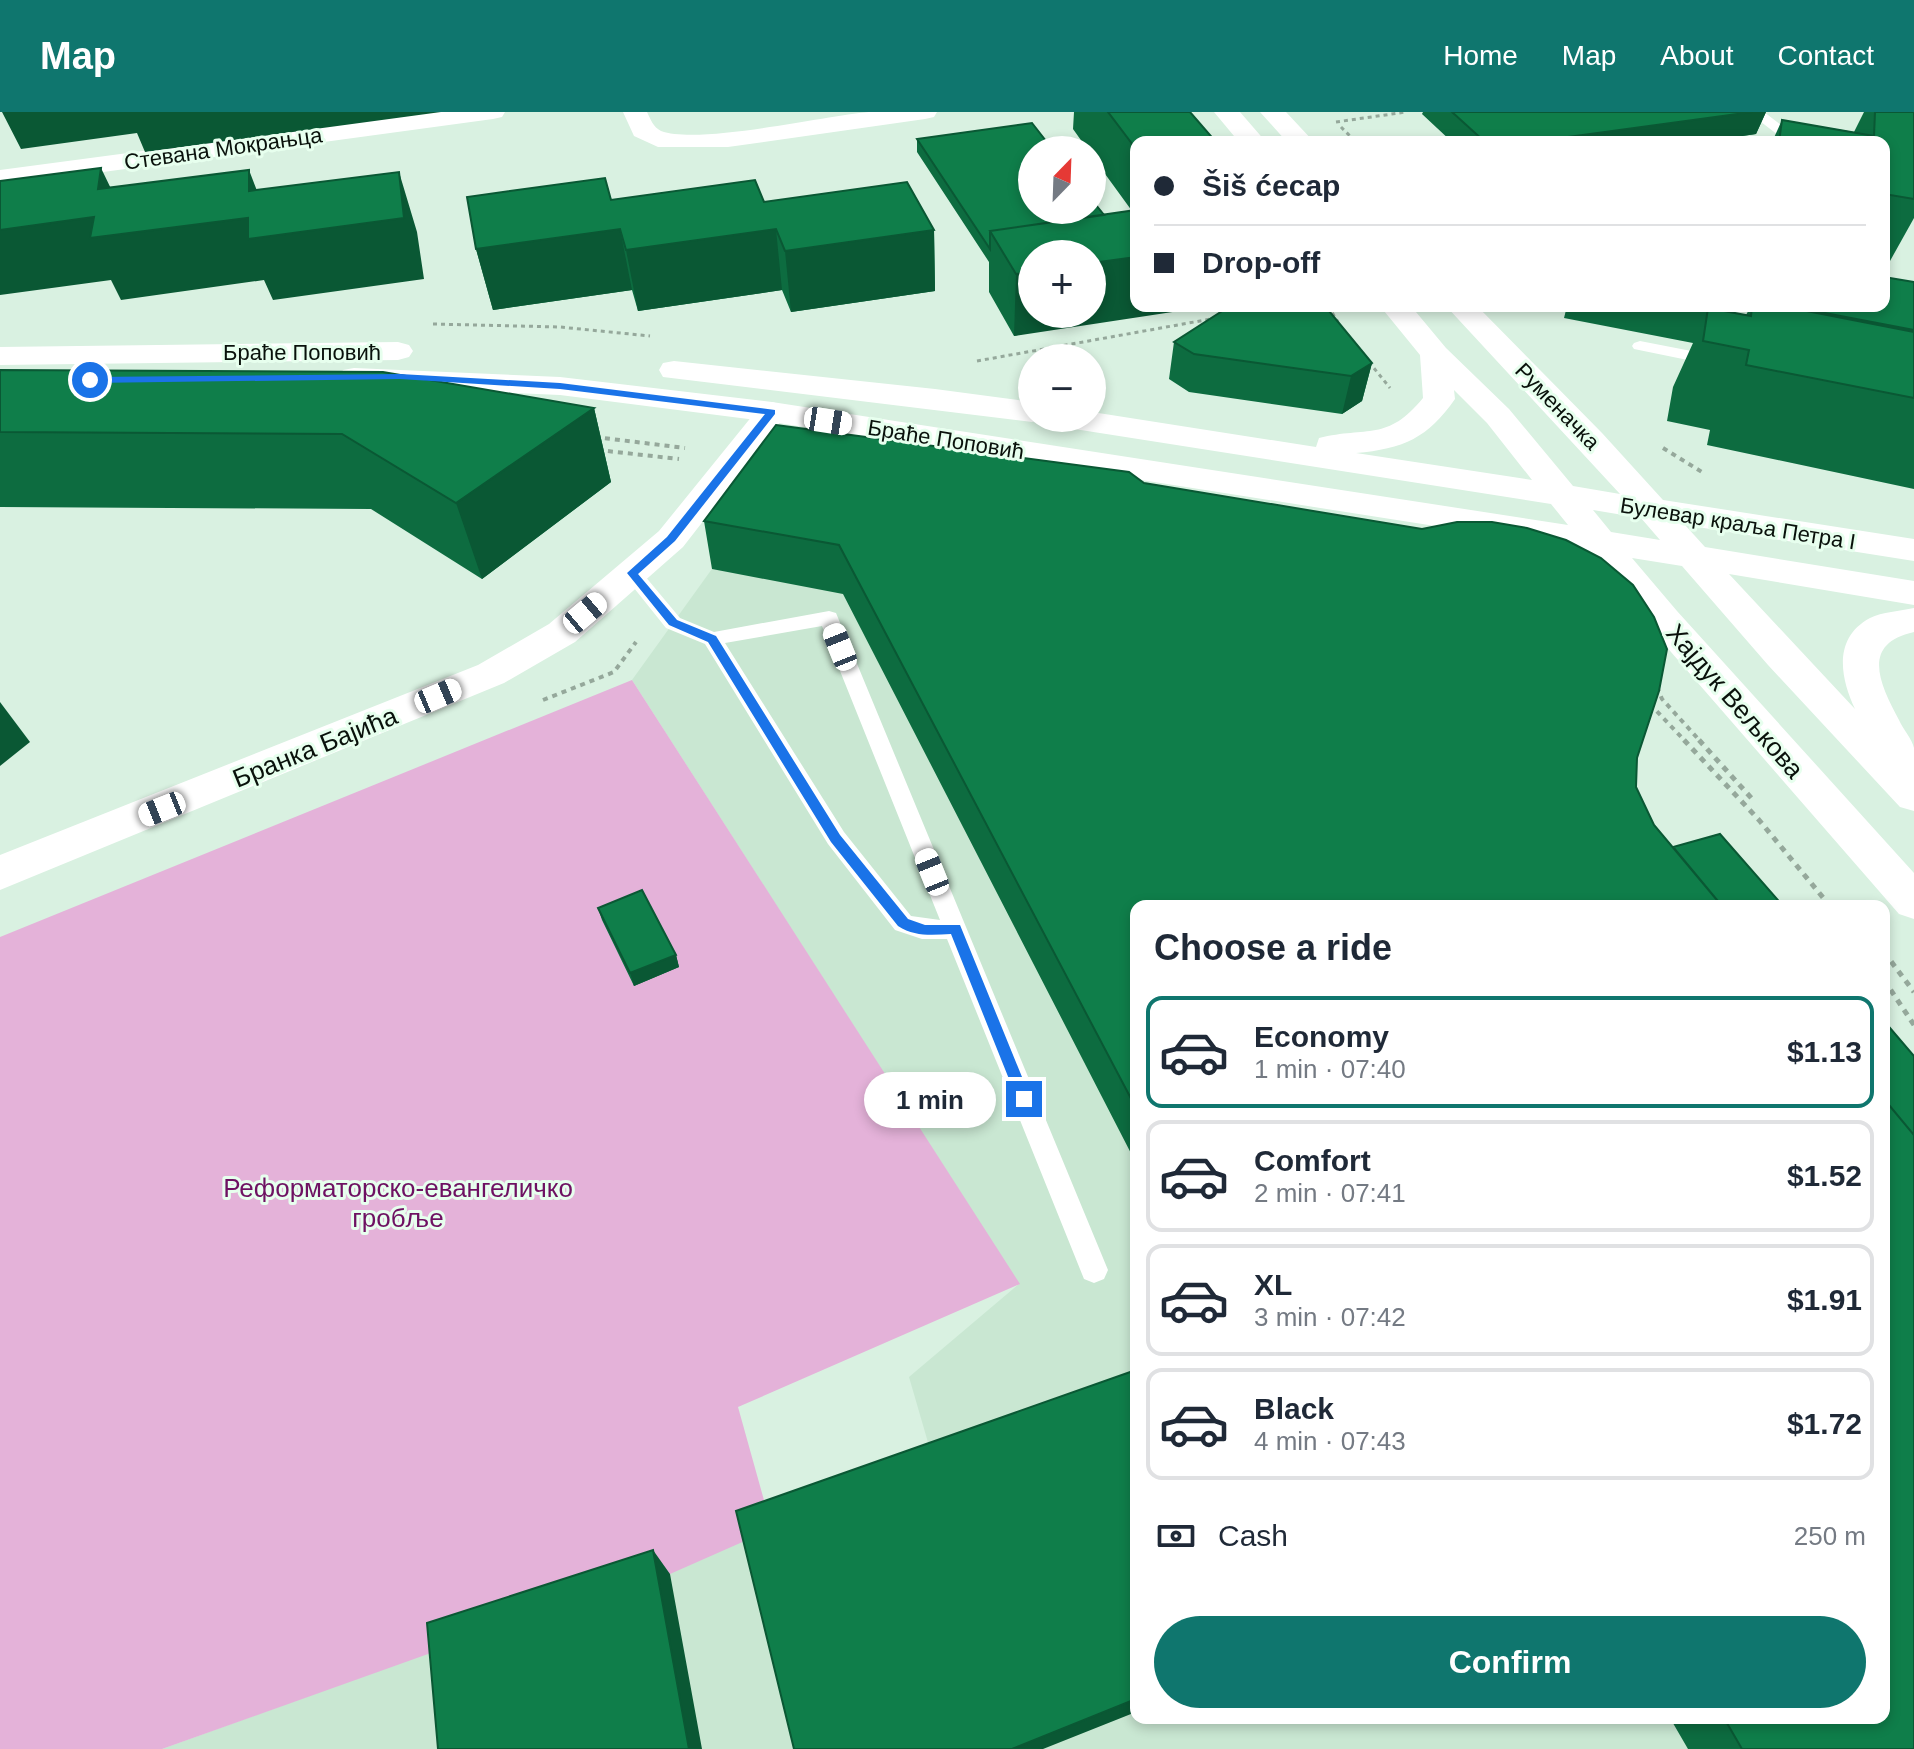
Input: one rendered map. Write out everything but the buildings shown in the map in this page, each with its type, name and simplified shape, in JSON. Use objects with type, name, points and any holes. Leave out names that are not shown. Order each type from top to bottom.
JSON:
[{"type":"street","name":"Стевана Мокрањца","points":[[0,178],[493,112]]},
{"type":"street","points":[[635,112],[643,131],[658,139],[686,141],[728,139],[925,112]]},
{"type":"street","points":[[1226,112],[1248,136]]},
{"type":"street","points":[[1272,112],[1295,136]]},
{"type":"street","name":"Руменачка","points":[[1400,312],[1435,354],[1498,416],[1562,496]]},
{"type":"street","name":"Руменачка","points":[[1467,312],[1591,440],[1652,509]]},
{"type":"street","name":"Браће Поповић","points":[[0,356],[412,351],[543,359],[935,398],[1018,410]]},
{"type":"street","points":[[1279,450],[1368,442],[1417,426],[1439,399],[1435,354]]},
{"type":"street","name":"Браће Поповић","points":[[0,381],[400,377],[573,387],[772,412],[1600,542]]},
{"type":"street","name":"Бранка Бајића","points":[[0,873],[491,674],[562,633],[671,539],[772,412]]},
{"type":"street","points":[[1106,424],[1562,496]]},
{"type":"street","name":"Булевар краља Петра I","points":[[1562,496],[1914,550]]},
{"type":"street","name":"Хајдук Вељкова","points":[[1562,496],[1685,644],[1914,902]]},
{"type":"street","points":[[1652,509],[1781,656],[1914,796]]},
{"type":"street","name":"Булевар краља Петра I","points":[[1600,542],[1914,593]]},
{"type":"street","points":[[1914,620],[1883,629],[1866,639],[1859,655],[1860,674],[1876,713],[1914,782]]},
{"type":"lane","points":[[1755,112],[1788,136]]},
{"type":"lane","points":[[1640,346],[1738,366]]},
{"type":"lane","points":[[632,573],[673,623],[712,639],[829,618],[1094,1270]]},
{"type":"lane","points":[[712,639],[836,838],[903,923],[925,930],[955,929]]},
{"type":"path","points":[[1336,122],[1406,112]]},
{"type":"path","points":[[1332,312],[1339,324]]},
{"type":"path","points":[[967,363],[1211,320]]},
{"type":"path","points":[[421,324],[560,327],[653,336]]},
{"type":"path","points":[[1366,358],[1393,392]]},
{"type":"path","points":[[583,436],[692,449]]},
{"type":"path","points":[[1655,440],[1666,451],[1704,473]]},
{"type":"path","points":[[589,449],[732,465]]},
{"type":"path","points":[[1645,691],[1650,703],[1759,820],[1825,900]]},
{"type":"path","points":[[1890,960],[1914,992]]},
{"type":"path","points":[[1890,989],[1914,1025]]},
{"type":"shaded area","points":[[781,473],[1131,900],[1130,1724],[1890,1724],[1914,1749],[162,1749],[936,1470],[909,1377],[1019,1284],[632,680]]},
{"type":"green space","name":"Реформаторско-евангеличко гробље","points":[[632,680],[1020,1284],[738,1407],[772,1529],[670,1574],[456,1644],[162,1749],[0,1749],[0,937]]},
{"type":"route","points":[[90,380],[400,377],[627,392],[772,412],[671,539],[632,573],[673,623],[712,639],[836,838],[903,923],[925,930],[955,929],[1024,1099]]}]
